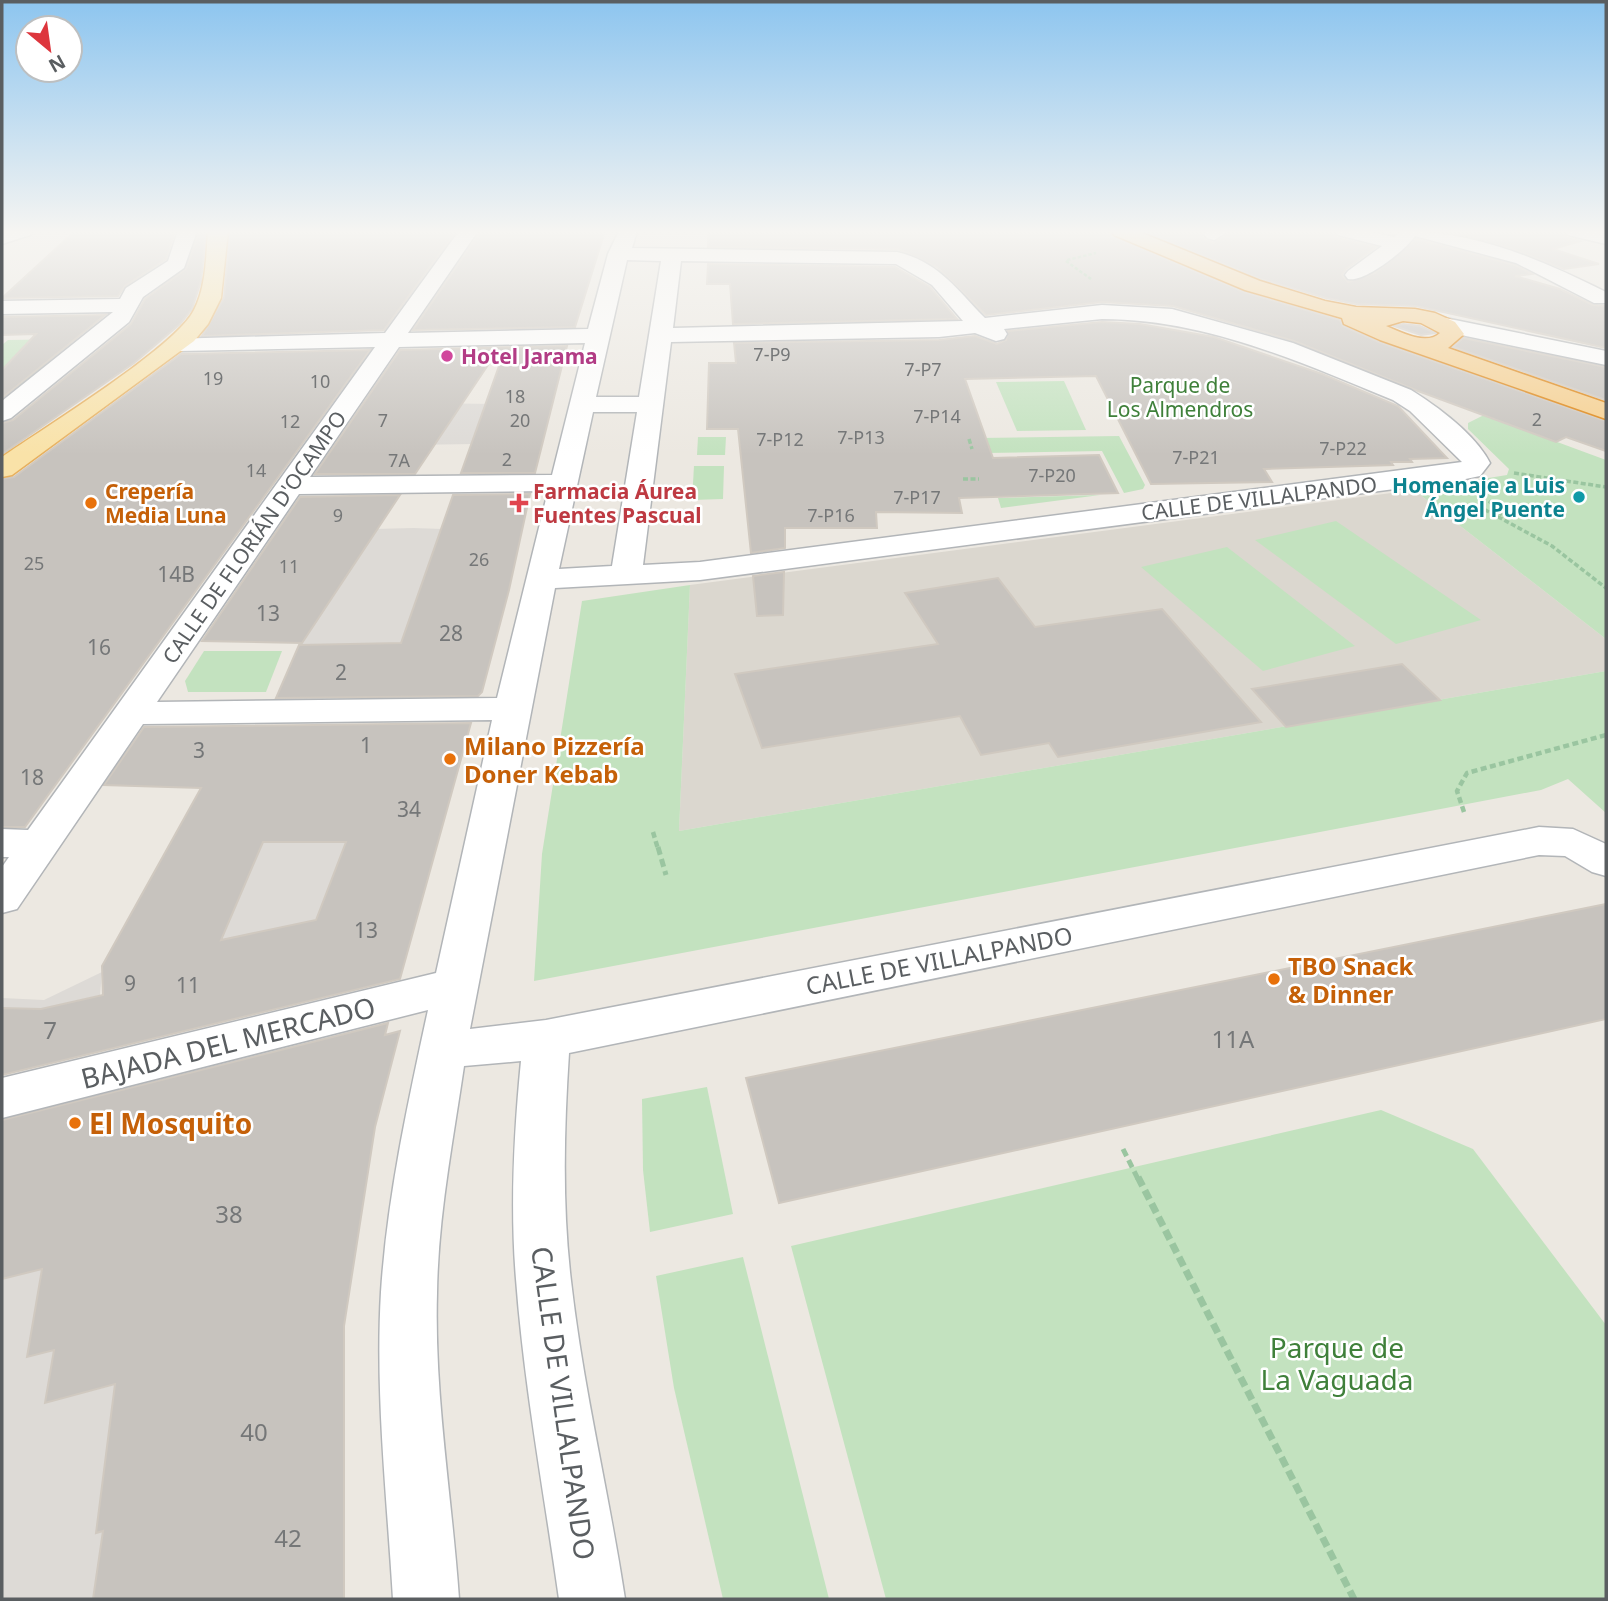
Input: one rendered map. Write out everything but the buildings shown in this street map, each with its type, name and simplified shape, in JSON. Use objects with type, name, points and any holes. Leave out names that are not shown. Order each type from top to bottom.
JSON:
[{"type":"highway","points":[[1314,306],[1381,322],[1418,317],[1449,340],[1606,411]]},
{"type":"highway","points":[[1381,322],[1386,336],[1406,342],[1449,340]]},
{"type":"main road","points":[[2,469],[179,344],[196,329],[209,306]]},
{"type":"street","points":[[2,307],[82,306]]},
{"type":"street","points":[[2,413],[118,320],[127,306]]},
{"type":"street","name":"CALLE DE FLORIÁN D'OCAMPO","points":[[2,898],[414,306]]},
{"type":"street","points":[[426,1599],[410,1383],[410,1291],[422,1174],[455,986],[512,709],[606,306]]},
{"type":"street","points":[[626,576],[653,404],[665,306]]},
{"type":"street","points":[[962,306],[978,326],[999,334],[1052,334]]},
{"type":"street","name":"CALLE DE VILLALPANDO","points":[[542,579],[700,571],[1406,480],[1475,467],[1475,459],[1408,398],[1296,352],[1182,318],[1144,312],[1102,312],[939,330],[661,335]]},
{"type":"street","points":[[179,344],[598,336]]},
{"type":"street","points":[[1449,340],[1495,337],[1585,345],[1606,358]]},
{"type":"street","points":[[582,405],[653,404]]},
{"type":"street","points":[[288,486],[563,483]]},
{"type":"street","points":[[132,713],[512,709]]},
{"type":"street","name":"CALLE DE VILLALPANDO","points":[[443,1049],[506,1045],[545,1039],[1539,841],[1573,843],[1606,862]]},
{"type":"street","points":[[2,843],[41,844]]},
{"type":"street","name":"BAJADA DEL MERCADO","points":[[2,1098],[455,986]]},
{"type":"street","name":"CALLE DE VILLALPANDO","points":[[545,1039],[538,1164],[543,1278],[551,1352],[592,1599]]},
{"type":"path","points":[[969,439],[972,449]]},
{"type":"path","points":[[1508,472],[1606,487]]},
{"type":"path","points":[[963,480],[979,479]]},
{"type":"path","points":[[1406,480],[1460,498],[1518,526],[1562,553],[1606,588]]},
{"type":"path","points":[[1464,813],[1456,786],[1467,773],[1606,734]]},
{"type":"path","points":[[653,832],[666,875]]},
{"type":"path","points":[[1123,1149],[1354,1599]]},
{"type":"shaded area","points":[[423,403],[493,404],[473,444],[408,445]]},
{"type":"shaded area","points":[[1414,490],[1606,639],[1606,671],[679,831],[690,585]]},
{"type":"shaded area","points":[[443,529],[435,583],[422,583],[412,610],[419,618],[410,618],[399,649],[376,643],[299,645],[365,548],[334,530]]},
{"type":"shaded area","points":[[284,778],[346,842],[322,904],[340,917],[221,940],[236,906],[239,885]]},
{"type":"shaded area","points":[[102,972],[100,995],[18,1014],[21,1008],[2,1008],[2,998],[44,1000]]},
{"type":"shaded area","points":[[42,1269],[27,1357],[54,1350],[45,1403],[122,1383],[105,1460],[96,1533],[103,1531],[93,1599],[2,1599],[2,1279]]},
{"type":"green space","points":[[76,339],[20,385],[2,385],[2,345],[8,340]]},
{"type":"green space","points":[[1064,381],[1086,430],[1017,431],[996,382]]},
{"type":"green space","points":[[1484,415],[1606,460],[1606,639],[1414,490],[1507,475],[1509,469],[1468,429],[1468,423]]},
{"type":"green space","points":[[1119,436],[1145,485],[1143,489],[1124,493],[1102,451],[985,453],[979,438]]},
{"type":"green space","points":[[698,437],[726,437],[725,455],[697,455]]},
{"type":"green space","points":[[694,466],[724,466],[723,499],[692,500]]},
{"type":"green space","points":[[1100,495],[1001,508],[998,498]]},
{"type":"green space","points":[[1336,521],[1481,620],[1396,644],[1255,540]]},
{"type":"green space","points":[[1227,547],[1355,646],[1263,671],[1141,567]]},
{"type":"green space","points":[[690,585],[679,831],[1606,671],[1606,813],[1568,779],[1541,790],[534,981],[542,854],[582,601]]},
{"type":"green space","points":[[204,651],[282,651],[266,692],[188,692],[185,681]]},
{"type":"green space","points":[[707,1087],[733,1214],[650,1232],[643,1170],[642,1099]]},
{"type":"green space","name":"Parque de La Vaguada","points":[[1381,1110],[1473,1149],[1606,1325],[1606,1599],[886,1599],[791,1246]]},
{"type":"green space","points":[[743,1257],[829,1599],[723,1599],[674,1388],[656,1276]]},
{"type":"place","name":"Hotel Jarama","points":[[447,356]]},
{"type":"place","name":"Homenaje a Luis Ángel Puente","points":[[1579,497]]},
{"type":"place","name":"Crepería Media Luna","points":[[91,503]]},
{"type":"place","name":"Farmacia Áurea Fuentes Pascual","points":[[519,503]]},
{"type":"place","name":"Milano Pizzería Doner Kebab","points":[[450,759]]},
{"type":"place","name":"TBO Snack & Dinner","points":[[1274,979]]},
{"type":"place","name":"El Mosquito","points":[[75,1123]]},
{"type":"park label","name":"Parque de Los Almendros","points":[[1180,397]]}]
